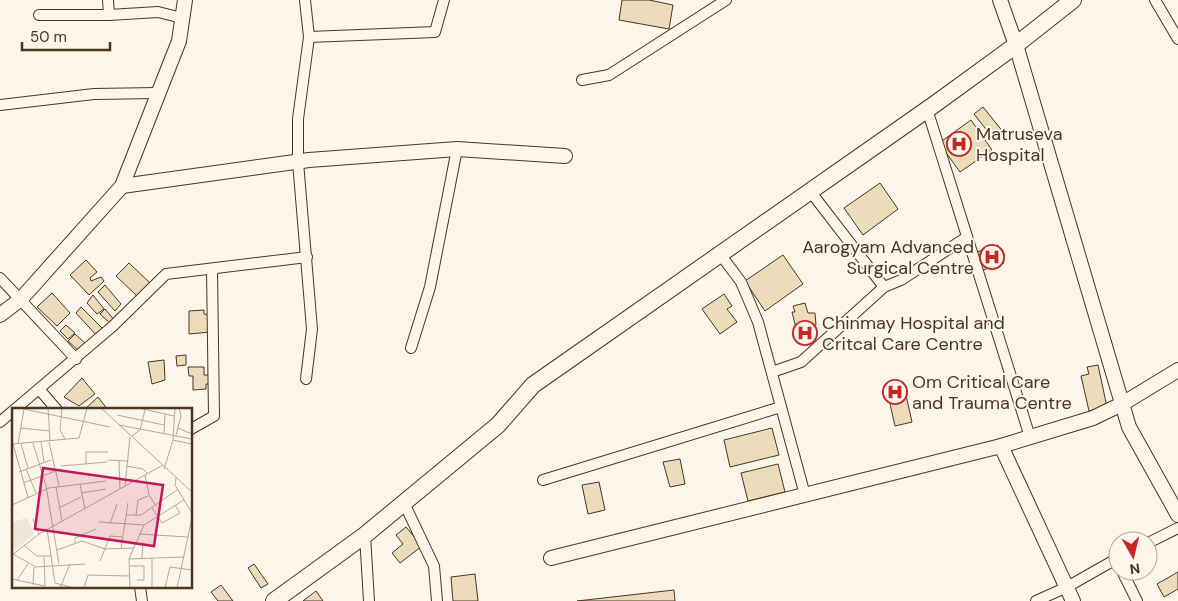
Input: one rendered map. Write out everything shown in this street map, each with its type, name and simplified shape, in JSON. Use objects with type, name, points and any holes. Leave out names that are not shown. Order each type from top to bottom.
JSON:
[{"type":"main road","points":[[274,601],[365,535],[498,425],[533,385],[927,110],[1016,45],[1057,6],[1073,0]]},
{"type":"street","points":[[108,0],[109,15]]},
{"type":"street","points":[[0,315],[22,299],[122,186],[179,41],[185,0]]},
{"type":"street","points":[[305,0],[309,37],[298,119],[298,162],[312,329],[306,379]]},
{"type":"street","points":[[309,37],[435,32],[444,0]]},
{"type":"street","points":[[582,80],[609,75],[726,0]]},
{"type":"street","points":[[1000,0],[1016,45],[1129,427],[1178,515]]},
{"type":"street","points":[[1155,0],[1178,38]]},
{"type":"street","points":[[39,15],[109,15],[158,12],[182,18]]},
{"type":"street","points":[[0,105],[94,94],[157,93]]},
{"type":"street","points":[[927,110],[1030,437]]},
{"type":"street","points":[[122,186],[298,162],[457,149],[565,156]]},
{"type":"street","points":[[411,348],[430,287],[457,149]]},
{"type":"street","points":[[810,191],[884,287]]},
{"type":"street","points":[[772,372],[801,362],[884,287],[901,280],[967,237]]},
{"type":"street","points":[[720,254],[741,282],[758,322],[805,495]]},
{"type":"street","points":[[16,408],[76,359],[166,274],[307,257]]},
{"type":"street","points":[[192,428],[214,416],[212,269]]},
{"type":"street","points":[[0,278],[22,299],[76,359]]},
{"type":"street","points":[[551,558],[1000,446],[1093,418],[1122,404],[1178,370]]},
{"type":"street","points":[[39,389],[54,408]]},
{"type":"street","points":[[543,480],[781,407]]},
{"type":"street","points":[[0,422],[12,412]]},
{"type":"street","points":[[1000,446],[1073,601]]},
{"type":"street","points":[[404,503],[434,566],[437,601]]},
{"type":"street","points":[[1158,538],[1178,528]]},
{"type":"street","points":[[365,535],[369,601]]},
{"type":"street","points":[[1036,601],[1108,565]]},
{"type":"street","points":[[1127,581],[1137,601]]},
{"type":"street","points":[[140,588],[142,601]]},
{"type":"building","points":[[622,0],[649,0],[673,5],[669,29],[619,20]]},
{"type":"building","points":[[983,107],[1004,133],[995,141],[974,114]]},
{"type":"building","points":[[971,120],[992,150],[960,172],[939,143]]},
{"type":"building","points":[[880,183],[898,209],[863,235],[844,208]]},
{"type":"building","points":[[998,245],[1004,263],[983,270],[977,252]]},
{"type":"building","points":[[783,255],[803,284],[765,311],[745,281]]},
{"type":"building","points":[[86,260],[97,272],[90,278],[91,281],[101,277],[104,281],[89,295],[70,275]]},
{"type":"building","points":[[129,263],[150,283],[137,296],[116,276]]},
{"type":"building","points":[[105,285],[121,304],[115,311],[98,292]]},
{"type":"building","points":[[52,293],[70,313],[57,326],[37,307]]},
{"type":"building","points":[[724,294],[732,306],[727,309],[737,322],[720,334],[702,309]]},
{"type":"building","points":[[93,295],[104,309],[97,314],[87,303]]},
{"type":"building","points":[[805,303],[808,313],[815,313],[816,325],[808,327],[808,330],[813,329],[815,338],[800,344],[792,312],[795,312],[793,306]]},
{"type":"building","points":[[81,307],[105,331],[98,337],[76,313]]},
{"type":"building","points":[[105,309],[115,321],[112,325],[100,314]]},
{"type":"building","points":[[204,310],[204,314],[210,315],[211,332],[189,334],[189,311]]},
{"type":"building","points":[[66,325],[75,333],[68,339],[60,331]]},
{"type":"building","points":[[75,334],[86,344],[79,351],[68,341]]},
{"type":"building","points":[[186,355],[186,365],[177,366],[176,356]]},
{"type":"building","points":[[164,360],[165,380],[152,384],[148,362]]},
{"type":"building","points":[[1098,365],[1107,407],[1089,411],[1081,376],[1089,374],[1087,367]]},
{"type":"building","points":[[188,367],[204,367],[204,375],[211,375],[211,384],[206,384],[206,389],[193,390],[193,376],[189,376]]},
{"type":"building","points":[[82,378],[95,394],[79,406],[64,397]]},
{"type":"building","points":[[903,382],[912,422],[895,426],[886,386]]},
{"type":"building","points":[[98,397],[106,408],[86,408]]},
{"type":"building","points":[[772,428],[779,455],[730,467],[724,440]]},
{"type":"building","points":[[680,459],[685,484],[670,487],[663,462]]},
{"type":"building","points":[[778,464],[785,492],[748,501],[741,473]]},
{"type":"building","points":[[599,482],[605,510],[588,514],[582,485]]},
{"type":"building","points":[[406,527],[422,546],[400,563],[392,553],[403,544],[396,535]]},
{"type":"building","points":[[254,564],[268,584],[261,588],[248,568]]},
{"type":"building","points":[[1178,572],[1178,589],[1164,597],[1157,584]]},
{"type":"building","points":[[475,574],[478,601],[453,601],[451,577]]},
{"type":"building","points":[[221,585],[233,601],[218,601],[211,592]]},
{"type":"building","points":[[674,590],[675,601],[577,601]]},
{"type":"building","points":[[316,591],[323,601],[303,601]]},
{"type":"place","name":"Matruseva Hospital","points":[[959,144]]},
{"type":"place","name":"Aarogyam Advanced Surgical Centre","points":[[992,257]]},
{"type":"place","name":"Chinmay Hospital and Critcal Care Centre","points":[[805,333]]},
{"type":"place","name":"Om Critical Care and Trauma Centre","points":[[895,392]]}]
